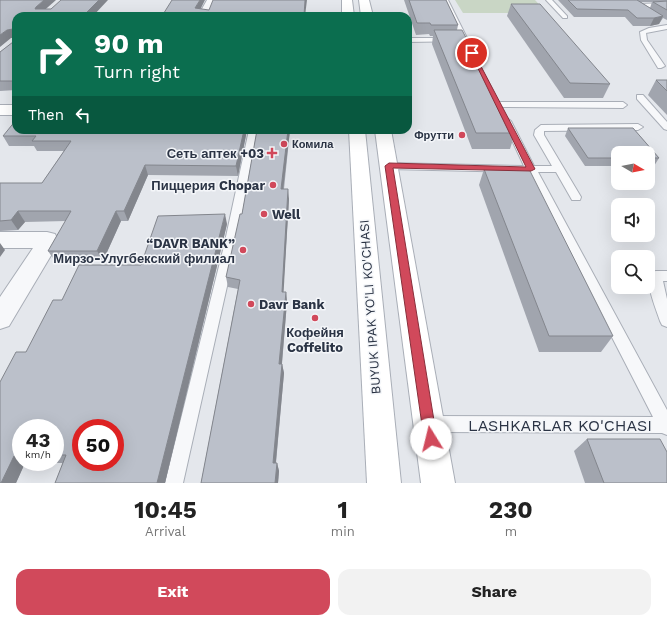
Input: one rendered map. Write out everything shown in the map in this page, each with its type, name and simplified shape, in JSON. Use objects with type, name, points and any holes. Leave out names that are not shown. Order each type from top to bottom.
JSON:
[{"type":"main road","points":[[347,0],[348,12]]},
{"type":"main road","points":[[364,0],[366,12]]},
{"type":"main road","points":[[0,110],[12,110]]},
{"type":"main road","name":"BUYUK IPAK YO'LI KO'CHASI","points":[[357,134],[384,483]]},
{"type":"main road","points":[[384,134],[438,483]]},
{"type":"street","points":[[206,12],[212,0]]},
{"type":"street","points":[[0,240],[47,240],[48,242],[0,318]]},
{"type":"lane","points":[[412,40],[467,43],[445,0]]},
{"type":"lane","points":[[548,0],[565,17]]},
{"type":"lane","points":[[648,12],[636,4],[667,5]]},
{"type":"lane","points":[[661,21],[667,26]]},
{"type":"lane","points":[[661,66],[644,40],[643,32],[667,26]]},
{"type":"lane","points":[[640,97],[667,127]]},
{"type":"lane","points":[[624,104],[497,102],[667,426]]},
{"type":"lane","points":[[576,197],[539,135],[540,130],[544,127],[638,127]]},
{"type":"lane","points":[[174,483],[230,246],[253,134]]},
{"type":"lane","points":[[389,166],[559,169]]},
{"type":"lane","points":[[667,276],[656,276],[657,289],[667,321]]},
{"type":"lane","name":"LASHKARLAR KO'CHASI","points":[[428,424],[667,426]]},
{"type":"green space","points":[[455,0],[535,0],[547,13],[463,13]]},
{"type":"building","points":[[0,0],[44,0],[35,9],[51,9],[61,0],[99,0],[87,12],[12,12],[12,29],[7,30],[0,35]]},
{"type":"building","points":[[172,0],[200,0],[195,8],[209,10],[213,0],[305,0],[304,12],[164,12]]},
{"type":"building","points":[[409,0],[446,0],[458,25],[431,25],[430,23],[417,23]]},
{"type":"building","points":[[568,0],[637,0],[663,16],[654,18],[637,18],[628,10],[577,9]]},
{"type":"building","points":[[667,1],[667,10],[653,2]]},
{"type":"building","points":[[511,4],[540,4],[610,84],[570,83]]},
{"type":"building","points":[[434,30],[462,30],[515,133],[476,133]]},
{"type":"building","points":[[12,43],[12,81],[0,81],[0,52]]},
{"type":"building","points":[[656,80],[667,80],[667,91]]},
{"type":"building","points":[[12,125],[12,134],[243,134],[236,166],[145,165],[124,211],[116,211],[97,251],[48,251],[71,211],[18,211],[11,220],[0,221],[0,183],[42,183],[71,141],[32,141],[36,136],[3,136]]},
{"type":"building","points":[[568,128],[633,128],[649,146],[611,146],[611,158],[588,158]]},
{"type":"building","points":[[256,134],[288,134],[281,189],[288,189],[282,292],[286,292],[279,364],[282,364],[273,463],[277,463],[275,483],[201,483],[240,280],[226,277],[240,214],[242,214]]},
{"type":"building","points":[[484,169],[529,169],[613,336],[549,336]]},
{"type":"building","points":[[225,214],[157,483],[55,483],[60,471],[64,471],[64,460],[66,455],[64,455],[64,419],[12,419],[12,460],[0,483],[0,382],[16,352],[26,352],[53,300],[62,300],[79,265],[141,265],[158,216]]},
{"type":"building","points":[[587,439],[660,439],[667,452],[667,483],[604,483]]},
{"type":"place","name":"Фрутти","points":[[462,135]]},
{"type":"place","name":"Комила","points":[[284,144]]},
{"type":"place","name":"Сеть аптек +03","points":[[272,153]]},
{"type":"place","name":"Пиццерия Chopar","points":[[273,185]]},
{"type":"place","name":"Well","points":[[264,214]]},
{"type":"place","name":"“DAVR BANK” Мирзо-Улугбекский филиал","points":[[243,250]]},
{"type":"place","name":"Davr Bank","points":[[251,304]]},
{"type":"place","name":"Кофейня Coffelito","points":[[315,318]]},
{"type":"route","points":[[431,439],[389,166],[531,169],[472,53]]}]
